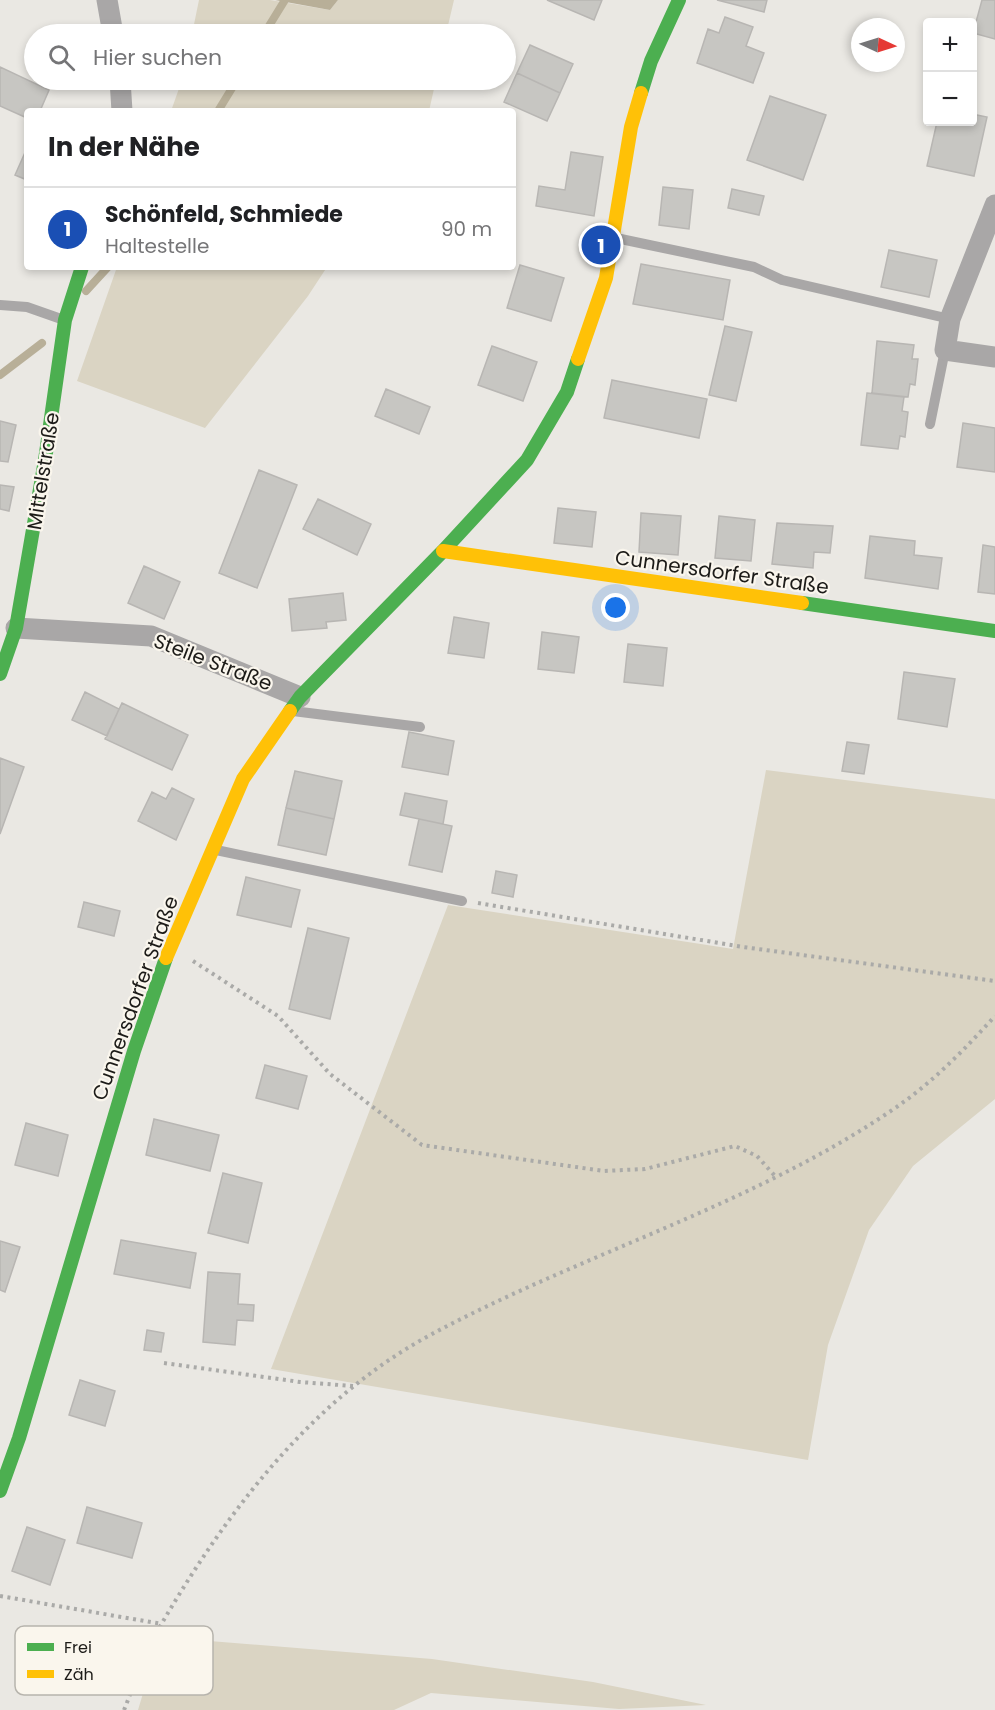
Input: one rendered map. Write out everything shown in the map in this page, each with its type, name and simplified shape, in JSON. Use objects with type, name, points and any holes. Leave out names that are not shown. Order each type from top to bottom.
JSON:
[{"type":"street","points":[[107,0],[111,24]]},
{"type":"street","name":"Cunnersdorfer Straße","points":[[0,1491],[19,1438],[134,1051],[170,945],[243,779],[295,704],[527,460],[567,392],[598,307],[613,237],[631,127],[651,61],[679,0]]},
{"type":"street","points":[[121,90],[122,108]]},
{"type":"street","points":[[995,205],[950,320],[945,350],[995,357]]},
{"type":"street","name":"Mittelstraße","points":[[0,674],[16,628],[45,460],[65,320],[81,270]]},
{"type":"street","name":"Cunnersdorfer Straße","points":[[442,551],[995,631]]},
{"type":"street","name":"Steile Straße","points":[[16,628],[151,636],[295,704]]},
{"type":"lane","points":[[613,237],[754,267],[782,280],[950,320]]},
{"type":"lane","points":[[0,305],[27,307],[65,320]]},
{"type":"lane","points":[[930,424],[945,350]]},
{"type":"lane","points":[[295,704],[420,727]]},
{"type":"lane","points":[[212,849],[462,901]]},
{"type":"path","points":[[462,901],[743,947],[995,981]]},
{"type":"path","points":[[170,945],[278,1016],[330,1074],[422,1145],[604,1171],[645,1169],[735,1146],[757,1156],[775,1177]]},
{"type":"path","points":[[0,1596],[162,1624],[225,1523],[279,1458],[353,1386],[430,1334],[775,1177],[843,1141],[900,1105],[964,1050],[995,1016]]},
{"type":"path","points":[[164,1363],[300,1382],[353,1386]]},
{"type":"path","points":[[124,1710],[130,1695]]},
{"type":"shaded area","points":[[199,0],[270,0],[330,10],[338,0],[454,0],[448,24],[194,24]]},
{"type":"shaded area","points":[[275,0],[338,0],[330,10]]},
{"type":"shaded area","points":[[178,90],[434,90],[430,108],[172,108]]},
{"type":"shaded area","points":[[116,270],[325,270],[308,296],[205,428],[77,381]]},
{"type":"shaded area","points":[[766,770],[995,799],[995,1099],[913,1166],[869,1230],[828,1345],[808,1460],[271,1369],[448,905],[733,949]]},
{"type":"shaded area","points":[[213,1641],[432,1659],[593,1682],[706,1705],[619,1709],[431,1693],[394,1710],[138,1710],[143,1695],[213,1695]]},
{"type":"building","points":[[547,0],[602,0],[594,20]]},
{"type":"building","points":[[717,0],[767,0],[764,12]]},
{"type":"building","points":[[982,0],[995,0],[995,39],[977,34],[977,18]]},
{"type":"building","points":[[725,17],[753,27],[746,46],[764,53],[753,83],[697,63],[708,29],[719,33]]},
{"type":"building","points":[[530,45],[573,64],[560,93],[517,73]]},
{"type":"building","points":[[0,67],[24,78],[24,90],[49,90],[41,108],[24,108],[24,117],[0,106]]},
{"type":"building","points":[[517,73],[560,93],[547,121],[504,102],[509,90],[516,90]]},
{"type":"building","points":[[770,96],[826,115],[803,180],[747,160]]},
{"type":"building","points":[[977,115],[987,117],[974,176],[927,166],[936,126],[977,126]]},
{"type":"building","points":[[571,152],[603,157],[594,216],[536,206],[539,186],[565,190]]},
{"type":"building","points":[[24,155],[24,179],[15,175]]},
{"type":"building","points":[[663,187],[693,190],[689,229],[659,225]]},
{"type":"building","points":[[732,189],[764,196],[759,215],[728,208]]},
{"type":"building","points":[[889,250],[937,260],[929,297],[881,287]]},
{"type":"building","points":[[641,264],[730,280],[723,320],[633,304]]},
{"type":"building","points":[[520,265],[564,278],[551,321],[507,308]]},
{"type":"building","points":[[725,326],[752,332],[736,401],[709,395]]},
{"type":"building","points":[[877,341],[914,345],[912,359],[918,359],[915,385],[910,384],[908,397],[872,393]]},
{"type":"building","points":[[492,346],[537,362],[523,401],[478,385]]},
{"type":"building","points":[[612,380],[707,399],[699,438],[604,418]]},
{"type":"building","points":[[386,389],[430,407],[419,434],[375,416]]},
{"type":"building","points":[[867,393],[904,397],[902,411],[908,412],[905,437],[900,436],[898,449],[861,445]]},
{"type":"building","points":[[0,421],[16,425],[8,462],[0,461]]},
{"type":"building","points":[[963,423],[995,428],[995,472],[957,467]]},
{"type":"building","points":[[259,470],[297,485],[257,588],[219,573]]},
{"type":"building","points":[[0,485],[14,487],[9,511],[0,509]]},
{"type":"building","points":[[318,499],[371,524],[357,555],[303,529]]},
{"type":"building","points":[[558,508],[596,512],[592,547],[554,543]]},
{"type":"building","points":[[641,513],[681,516],[678,555],[639,552]]},
{"type":"building","points":[[719,516],[755,520],[751,561],[715,558]]},
{"type":"building","points":[[777,523],[833,526],[830,553],[814,552],[813,568],[772,564]]},
{"type":"building","points":[[870,536],[915,541],[914,555],[942,558],[938,589],[865,578]]},
{"type":"building","points":[[983,545],[995,547],[995,594],[978,592]]},
{"type":"building","points":[[144,566],[180,582],[164,619],[128,603]]},
{"type":"building","points":[[343,593],[346,620],[326,622],[327,628],[292,631],[289,599]]},
{"type":"building","points":[[454,617],[489,623],[484,658],[448,653]]},
{"type":"building","points":[[542,632],[579,637],[574,673],[538,669]]},
{"type":"building","points":[[628,644],[667,648],[663,686],[624,682]]},
{"type":"building","points":[[904,672],[955,679],[947,727],[898,719]]},
{"type":"building","points":[[85,692],[119,709],[107,736],[72,720]]},
{"type":"building","points":[[122,703],[188,735],[172,770],[105,739]]},
{"type":"building","points":[[409,732],[454,741],[448,775],[402,767]]},
{"type":"building","points":[[847,742],[869,745],[864,774],[842,771]]},
{"type":"building","points":[[0,758],[24,767],[0,834]]},
{"type":"building","points":[[295,771],[342,781],[334,819],[286,808]]},
{"type":"building","points":[[172,788],[194,799],[176,840],[138,821],[152,792],[166,799]]},
{"type":"building","points":[[405,793],[447,801],[443,824],[400,815]]},
{"type":"building","points":[[286,808],[334,819],[326,855],[278,845]]},
{"type":"building","points":[[419,819],[452,826],[442,872],[409,865]]},
{"type":"building","points":[[496,871],[517,875],[513,897],[492,893]]},
{"type":"building","points":[[246,877],[300,890],[291,927],[237,915]]},
{"type":"building","points":[[84,902],[120,911],[114,936],[78,927]]},
{"type":"building","points":[[308,928],[349,938],[330,1019],[289,1009]]},
{"type":"building","points":[[265,1065],[307,1076],[298,1109],[256,1098]]},
{"type":"building","points":[[154,1119],[219,1135],[210,1171],[146,1155]]},
{"type":"building","points":[[26,1123],[68,1135],[58,1176],[15,1165]]},
{"type":"building","points":[[223,1173],[262,1183],[248,1243],[208,1233]]},
{"type":"building","points":[[121,1240],[196,1253],[190,1288],[114,1274]]},
{"type":"building","points":[[0,1241],[20,1247],[5,1292],[0,1290]]},
{"type":"building","points":[[208,1272],[240,1274],[238,1304],[254,1305],[253,1321],[237,1320],[235,1345],[203,1342]]},
{"type":"building","points":[[147,1330],[164,1333],[161,1352],[144,1350]]},
{"type":"building","points":[[80,1380],[115,1391],[105,1426],[69,1415]]},
{"type":"building","points":[[87,1507],[142,1523],[132,1558],[77,1543]]},
{"type":"building","points":[[27,1527],[65,1540],[50,1585],[12,1571]]},
{"type":"waterway","points":[[270,24],[285,0]]},
{"type":"waterway","points":[[220,108],[231,90]]},
{"type":"waterway","points":[[86,291],[105,270]]},
{"type":"waterway","points":[[0,375],[42,343]]},
{"type":"traffic: fast","points":[[641,93],[651,61],[679,0]]},
{"type":"traffic: fast","points":[[0,674],[16,628],[45,460],[65,320],[81,270]]},
{"type":"traffic: fast","points":[[290,711],[300,697],[443,551],[527,460],[567,392],[578,359]]},
{"type":"traffic: fast","points":[[802,603],[995,631]]},
{"type":"traffic: fast","points":[[0,1491],[19,1438],[134,1051],[166,958]]},
{"type":"traffic: slow","points":[[578,359],[606,278],[631,127],[641,93]]},
{"type":"traffic: slow","points":[[443,551],[802,603]]},
{"type":"traffic: slow","points":[[166,958],[243,779],[290,711]]},
{"type":"place","name":"Schönfeld, Schmiede","points":[[601,245]]}]
